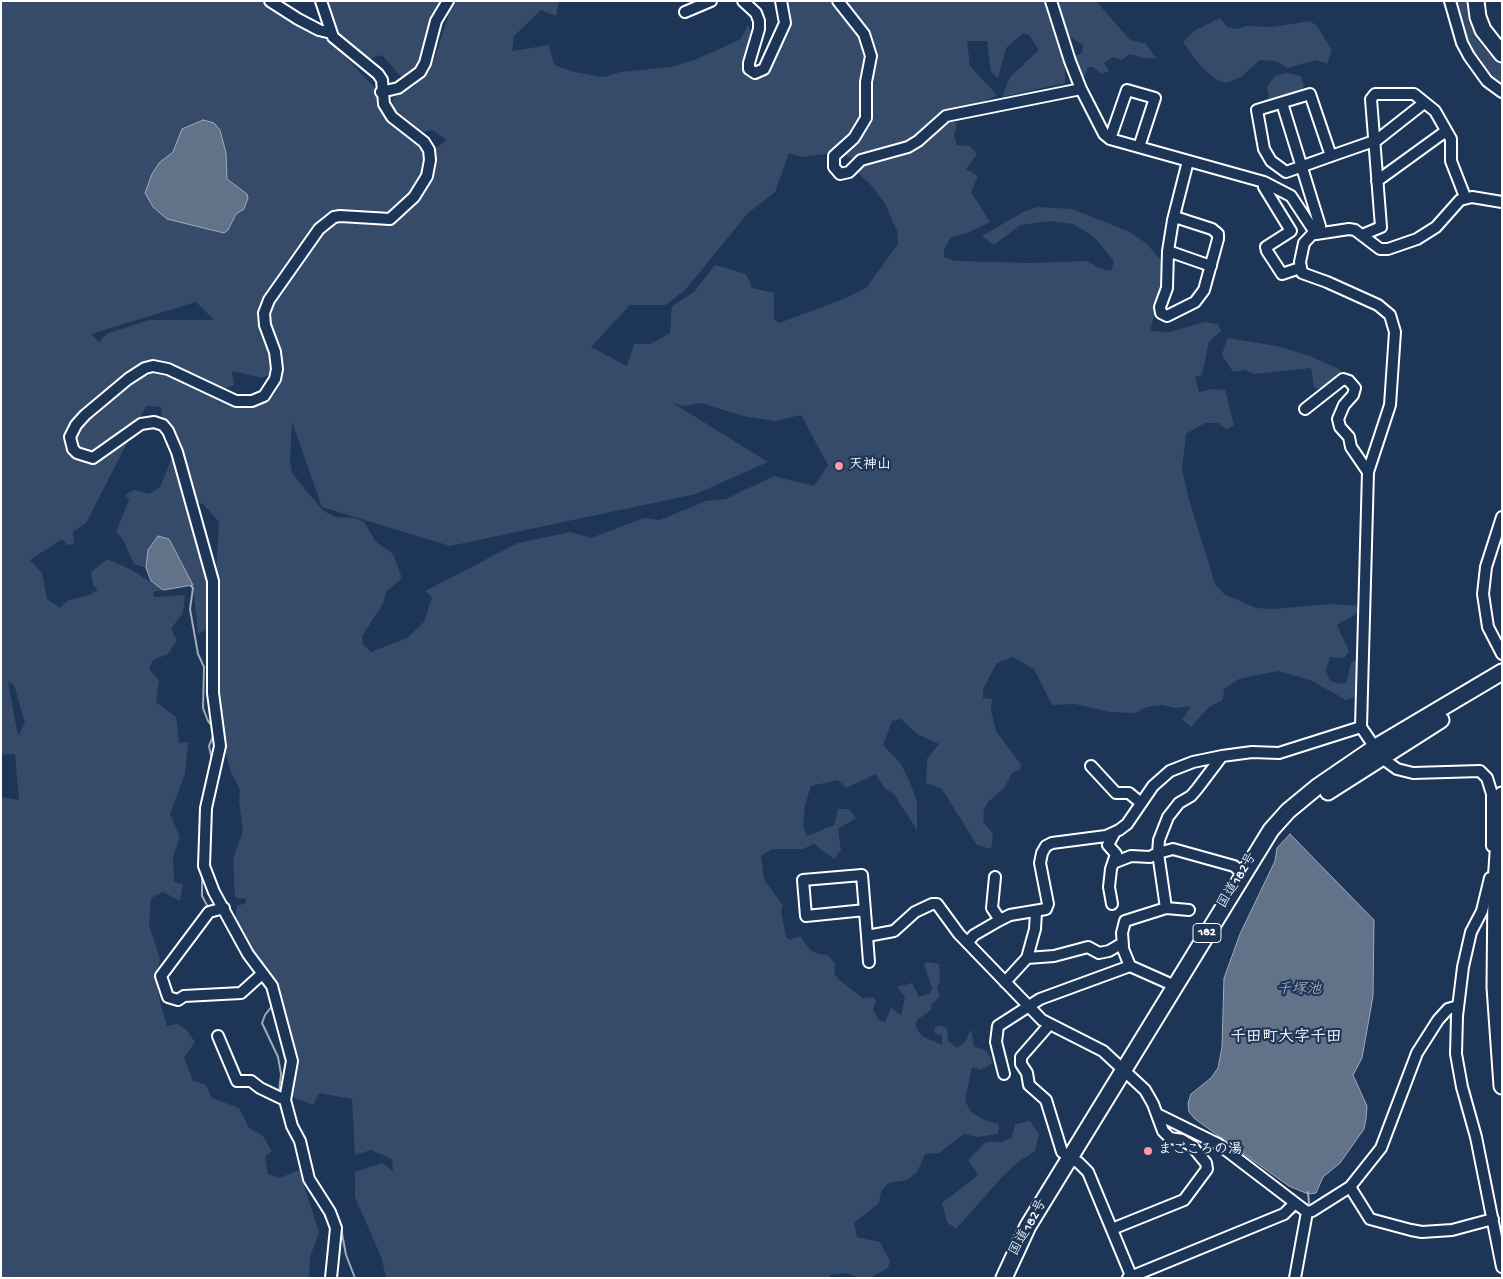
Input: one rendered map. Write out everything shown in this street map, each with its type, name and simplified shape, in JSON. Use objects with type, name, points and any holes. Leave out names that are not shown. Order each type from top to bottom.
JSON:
[{"type":"highway","points":[[1476,1],[1478,17],[1483,30],[1502,54]]},
{"type":"highway","points":[[1486,1],[1490,23],[1502,40]]},
{"type":"highway","name":"国道182号","points":[[1012,1278],[1075,1160],[1262,858],[1278,836],[1294,818],[1378,753],[1502,672]]},
{"type":"highway","name":"国道182号","points":[[1127,1074],[1175,986],[1243,874],[1271,830],[1288,811],[1317,787],[1502,682]]},
{"type":"highway","points":[[1502,795],[1495,928],[1495,987],[1502,1086]]},
{"type":"highway","name":"国道182号","points":[[1004,1278],[1028,1226],[1075,1160]]},
{"type":"street","points":[[270,1],[298,19],[319,30],[331,33]]},
{"type":"street","points":[[321,1],[331,33],[338,43],[378,74],[382,80],[381,92],[384,104],[392,117],[424,142],[429,150],[430,168],[427,176],[414,197],[390,219],[340,216],[319,229],[278,284],[264,313],[265,325],[277,361],[275,379],[269,390],[259,399],[236,401],[168,369],[153,366],[145,368],[128,380],[85,415],[76,425],[70,437],[73,449],[77,453],[93,458],[141,424],[148,422],[163,424],[173,440],[213,581],[213,693],[220,746],[206,808],[203,857],[214,892],[248,954],[272,986],[290,1054],[291,1069],[285,1100],[292,1126],[300,1141],[309,1179],[334,1220],[336,1234],[331,1278]]},
{"type":"street","points":[[381,92],[398,88],[420,72],[425,63],[436,21],[448,1]]},
{"type":"street","points":[[685,12],[711,1]]},
{"type":"street","points":[[743,1],[756,13],[759,21],[759,29],[748,64],[749,69],[754,73],[764,69],[785,23],[781,1]]},
{"type":"street","points":[[838,1],[864,34],[872,56],[866,82],[866,118],[854,138],[834,156],[834,167],[840,174],[848,172],[862,160],[913,144],[946,116],[1081,89]]},
{"type":"street","points":[[1051,1],[1081,89],[1104,134],[1110,139],[1264,182],[1291,196],[1297,202],[1313,232],[1322,234],[1349,228],[1380,249],[1417,240],[1436,227],[1455,203],[1465,198],[1502,202]]},
{"type":"street","points":[[1450,1],[1462,43],[1469,56],[1488,81],[1502,92]]},
{"type":"street","points":[[1110,139],[1127,90],[1155,98],[1139,147]]},
{"type":"street","points":[[1331,156],[1310,94],[1257,110],[1264,149],[1271,162],[1286,172],[1374,141],[1424,102]]},
{"type":"street","points":[[1362,235],[1381,227],[1371,99],[1375,94],[1414,94],[1435,111],[1451,139],[1450,161],[1465,198]]},
{"type":"street","points":[[1282,103],[1320,226],[1304,244],[1300,268],[1306,276],[1327,282],[1378,305],[1387,312],[1393,321],[1395,332],[1390,405],[1368,472],[1362,726],[1378,753],[1397,769],[1413,773],[1480,771],[1487,778],[1492,794],[1492,832],[1488,891],[1482,911],[1471,932],[1463,967],[1458,1006],[1456,1054],[1462,1087],[1476,1137],[1502,1267]]},
{"type":"street","points":[[1377,181],[1446,130]]},
{"type":"street","points":[[1173,220],[1178,218],[1212,229],[1218,234],[1204,290],[1195,302],[1167,316],[1160,313],[1160,307],[1167,288],[1168,251],[1173,220],[1188,161]]},
{"type":"street","points":[[1264,182],[1264,187],[1291,231],[1266,247],[1267,251],[1282,274],[1300,268]]},
{"type":"street","points":[[1168,251],[1211,266]]},
{"type":"street","points":[[1305,409],[1343,379],[1349,381],[1355,388],[1354,395],[1344,405],[1338,419],[1340,428],[1349,437],[1351,447],[1368,472]]},
{"type":"street","points":[[1502,517],[1486,567],[1483,594],[1488,627],[1502,654]]},
{"type":"street","points":[[968,942],[974,935],[1010,915],[1046,909],[1048,904],[1040,863],[1046,846],[1052,843],[1114,832],[1127,824],[1153,786],[1170,771],[1193,762],[1222,756],[1252,752],[1278,753],[1362,726]]},
{"type":"street","points":[[1166,908],[1158,854],[1159,840],[1168,817],[1179,803],[1197,789],[1222,756]]},
{"type":"street","points":[[1091,766],[1116,793],[1129,793],[1141,803]]},
{"type":"street","points":[[1112,904],[1109,888],[1116,854],[1108,845],[1115,835],[1114,832]]},
{"type":"street","points":[[1113,864],[1131,856],[1150,857],[1173,848],[1234,866],[1243,874]]},
{"type":"street","points":[[865,910],[806,916],[803,880],[862,875],[865,910],[869,962]]},
{"type":"street","points":[[995,877],[992,908],[1000,920]]},
{"type":"street","points":[[867,936],[894,931],[906,918],[932,904],[938,904],[959,934],[1030,1007],[1049,1025],[1094,1044],[1145,1090],[1157,1114],[1163,1132],[1170,1138],[1182,1140],[1192,1146],[1206,1163],[1207,1169],[1184,1200],[1112,1229]]},
{"type":"street","points":[[224,908],[209,912],[161,976],[168,997],[178,1000],[184,996],[241,993],[262,974]]},
{"type":"street","points":[[1130,966],[1123,946],[1122,933],[1125,921],[1166,908],[1189,910]]},
{"type":"street","points":[[1005,982],[1027,958],[1035,929],[1036,912]]},
{"type":"street","points":[[1027,958],[1054,956],[1088,947],[1099,953],[1109,952],[1117,944],[1123,946]]},
{"type":"street","points":[[1004,1074],[996,1042],[998,1026],[1051,994],[1130,966],[1175,986]]},
{"type":"street","points":[[1157,1114],[1218,1144],[1302,1207],[1312,1211],[1350,1187],[1386,1139],[1417,1052],[1438,1020],[1448,1009],[1458,1006]]},
{"type":"street","points":[[1049,1025],[1021,1057],[1021,1064],[1028,1073],[1029,1085],[1046,1100],[1062,1152],[1075,1160],[1088,1172],[1130,1277],[1302,1207]]},
{"type":"street","points":[[218,1036],[237,1081],[252,1081],[260,1088],[285,1100]]},
{"type":"street","points":[[1350,1187],[1370,1219],[1411,1230],[1422,1232],[1452,1230],[1492,1219]]},
{"type":"street","points":[[1295,1278],[1302,1207]]},
{"type":"shaded area","points":[[1,1],[264,1],[334,45],[392,106],[393,98],[413,87],[426,74],[436,54],[452,5],[456,1],[559,1],[556,16],[541,10],[514,36],[512,51],[549,45],[554,65],[574,72],[604,77],[620,72],[672,67],[697,59],[741,39],[748,25],[752,34],[751,48],[744,71],[751,77],[757,78],[767,74],[791,21],[787,1],[834,1],[858,32],[866,58],[863,118],[851,138],[833,153],[801,157],[789,153],[775,192],[748,213],[686,289],[666,305],[630,305],[591,347],[627,366],[634,344],[651,344],[670,333],[672,306],[694,292],[715,265],[746,274],[752,288],[774,293],[774,319],[779,323],[846,298],[866,288],[898,244],[897,231],[885,204],[871,185],[858,173],[862,166],[871,159],[914,149],[948,121],[957,123],[954,136],[957,145],[970,146],[977,154],[966,169],[978,176],[971,192],[990,222],[967,233],[951,237],[944,250],[944,257],[955,261],[1032,263],[1087,261],[1099,268],[1111,271],[1114,261],[1093,236],[1073,224],[1049,221],[1020,225],[994,245],[982,236],[1023,212],[1037,207],[1072,209],[1130,232],[1146,243],[1163,263],[1161,288],[1150,331],[1169,332],[1205,322],[1218,324],[1221,331],[1209,342],[1202,375],[1195,377],[1199,392],[1213,389],[1225,390],[1234,425],[1227,429],[1218,423],[1205,423],[1186,434],[1182,469],[1189,500],[1215,584],[1224,594],[1256,608],[1273,609],[1331,604],[1359,606],[1356,614],[1337,625],[1349,651],[1344,658],[1330,657],[1326,670],[1330,681],[1339,684],[1346,683],[1351,663],[1357,660],[1355,697],[1346,700],[1310,680],[1278,671],[1239,679],[1224,689],[1223,700],[1209,707],[1191,727],[1182,720],[1191,706],[1176,708],[1162,705],[1147,707],[1134,713],[1111,712],[1075,704],[1052,705],[1034,669],[1013,657],[997,663],[983,689],[983,698],[992,699],[991,710],[996,731],[1021,765],[1020,770],[1012,773],[1005,787],[988,802],[984,810],[983,821],[993,834],[991,849],[977,845],[942,789],[926,783],[927,759],[939,744],[917,734],[901,719],[892,721],[883,745],[901,764],[911,785],[917,801],[917,830],[894,794],[884,788],[876,774],[846,788],[838,780],[811,786],[805,805],[803,825],[807,836],[834,825],[838,809],[849,809],[856,818],[838,829],[841,850],[834,859],[814,844],[803,849],[772,849],[761,856],[764,879],[783,906],[781,910],[786,937],[790,940],[800,936],[810,950],[828,955],[835,963],[834,973],[839,980],[863,998],[873,997],[876,1001],[873,1010],[880,1021],[885,1022],[891,1007],[901,1016],[905,997],[897,987],[912,983],[919,997],[930,993],[932,988],[924,965],[927,962],[939,964],[940,980],[937,989],[940,996],[931,1005],[931,1010],[917,1020],[916,1027],[922,1036],[942,1045],[942,1035],[936,1034],[934,1029],[938,1025],[947,1028],[948,1041],[957,1048],[965,1042],[971,1029],[974,1046],[987,1051],[993,1063],[980,1070],[972,1067],[965,1100],[970,1111],[984,1120],[999,1124],[998,1134],[977,1137],[964,1134],[939,1153],[925,1154],[917,1172],[907,1180],[888,1183],[881,1192],[879,1203],[854,1223],[857,1237],[880,1242],[890,1261],[888,1268],[870,1278],[860,1278],[846,1273],[830,1275],[829,1278],[386,1278],[382,1259],[355,1197],[355,1172],[382,1163],[393,1171],[392,1159],[371,1150],[355,1155],[352,1099],[319,1093],[313,1105],[291,1096],[297,1065],[274,984],[235,922],[237,906],[246,903],[246,899],[235,898],[233,859],[243,831],[239,800],[240,790],[231,772],[225,751],[218,692],[216,572],[219,522],[203,504],[192,501],[170,428],[162,419],[161,407],[146,406],[86,523],[73,532],[74,544],[67,545],[62,539],[30,560],[42,573],[47,599],[60,608],[67,601],[89,595],[98,590],[93,585],[91,572],[107,559],[130,569],[163,590],[153,592],[154,597],[185,595],[183,612],[171,629],[177,640],[168,654],[153,660],[149,669],[159,680],[156,702],[176,717],[179,743],[188,742],[185,774],[170,814],[180,837],[173,857],[174,882],[183,884],[180,901],[163,892],[151,898],[149,925],[160,959],[156,977],[160,1001],[167,1026],[177,1024],[186,1029],[195,1042],[184,1057],[193,1081],[206,1085],[212,1098],[239,1108],[249,1128],[263,1136],[272,1151],[265,1156],[268,1174],[280,1178],[299,1170],[319,1232],[310,1257],[309,1278],[1,1278],[1,797],[19,800],[15,754],[1,755]],"holes":[[[410,125],[423,132],[432,130],[444,138],[446,141],[434,149],[434,160]],[[196,302],[214,320],[149,320],[106,334],[99,342],[91,334]],[[165,365],[220,390],[234,385],[232,371],[263,378],[270,371],[276,377],[279,387],[274,395],[256,406],[243,408],[226,404],[173,376],[156,372],[146,374],[135,383],[129,376]],[[673,403],[683,406],[701,403],[743,416],[775,421],[801,415],[828,465],[814,486],[774,476],[726,499],[706,501],[660,520],[644,518],[591,538],[571,532],[518,543],[425,591],[432,597],[424,622],[407,638],[371,652],[363,644],[362,636],[383,604],[386,592],[402,578],[393,554],[376,542],[364,522],[355,518],[335,517],[322,510],[292,473],[290,461],[292,422],[322,507],[450,546],[696,494],[768,462]],[[8,682],[14,685],[25,723],[18,736]]]},
{"type":"shaded area","points":[[326,1],[440,1],[429,22],[419,63],[409,75],[400,76],[382,55],[368,59],[340,35],[334,26]]},
{"type":"shaded area","points":[[843,1],[1046,1],[1065,65],[1065,83],[1002,97],[1010,77],[1039,50],[1029,35],[1023,33],[1006,48],[998,78],[991,72],[987,41],[967,41],[970,66],[997,95],[981,103],[946,112],[913,142],[874,151],[854,160],[842,153],[863,136],[873,120],[869,83],[874,62]]},
{"type":"shaded area","points":[[1056,1],[1096,1],[1130,40],[1146,44],[1156,58],[1144,58],[1130,54],[1122,60],[1113,57],[1104,63],[1109,71],[1102,74],[1093,67],[1088,67],[1085,76],[1080,76],[1072,57],[1082,53],[1083,45],[1069,36],[1056,10]]},
{"type":"shaded area","points":[[1455,1],[1468,1],[1468,20],[1477,39],[1489,54],[1502,63],[1502,84],[1485,72],[1473,55],[1462,33]]},
{"type":"shaded area","points":[[1220,18],[1227,27],[1237,29],[1246,26],[1272,27],[1310,21],[1317,26],[1332,50],[1327,64],[1316,60],[1288,68],[1276,61],[1260,60],[1241,77],[1226,83],[1215,79],[1197,62],[1183,42],[1194,31]]},
{"type":"shaded area","points":[[1287,73],[1301,76],[1304,86],[1298,94],[1269,99],[1267,87],[1275,76]]},
{"type":"shaded area","points":[[1227,338],[1277,346],[1310,356],[1341,370],[1342,378],[1326,388],[1314,388],[1311,368],[1254,374],[1245,370],[1233,372],[1222,355]]},
{"type":"shaded area","points":[[172,458],[209,584],[207,630],[198,634],[193,585],[169,540],[148,550],[146,568],[134,564],[122,538],[116,532],[129,500],[125,495],[134,490],[149,494],[160,487]]},
{"type":"shaded area","points":[[1030,1121],[1039,1134],[1035,1151],[1018,1162],[1002,1177],[956,1229],[947,1222],[942,1203],[978,1175],[968,1160],[986,1142],[1002,1142],[1012,1137],[1015,1124]]},
{"type":"water","points":[[203,120],[214,123],[220,130],[226,153],[227,179],[247,194],[248,198],[244,209],[236,214],[228,230],[224,233],[167,219],[153,207],[145,193],[152,174],[159,163],[173,152],[182,129]]},
{"type":"water","points":[[158,536],[169,539],[193,585],[163,590],[151,581],[146,568],[148,550]]},
{"type":"water","name":"千塚池","points":[[1290,834],[1374,920],[1373,996],[1362,1058],[1353,1075],[1367,1106],[1364,1129],[1340,1163],[1323,1177],[1316,1193],[1308,1194],[1289,1186],[1195,1119],[1189,1112],[1188,1103],[1191,1094],[1211,1078],[1218,1068],[1222,1047],[1224,978],[1240,934],[1275,861],[1277,848]]},
{"type":"waterway","points":[[191,586],[193,588],[190,609],[198,654],[204,667],[203,708],[208,721],[213,727]]},
{"type":"waterway","points":[[212,760],[209,746],[214,734]]},
{"type":"waterway","points":[[202,873],[202,896],[209,909]]},
{"type":"waterway","points":[[272,1006],[262,1023],[278,1057],[281,1074],[279,1092]]},
{"type":"waterway","points":[[1305,1206],[1309,1203],[1308,1192]]},
{"type":"waterway","points":[[1288,1216],[1299,1210]]},
{"type":"waterway","points":[[341,1228],[346,1255],[355,1278]]},
{"type":"place","name":"天神山","points":[[839,466]]},
{"type":"place","name":"まごころの湯","points":[[1148,1151]]},
{"type":"district","name":"千田町大字千田","points":[[1286,1039]]}]
